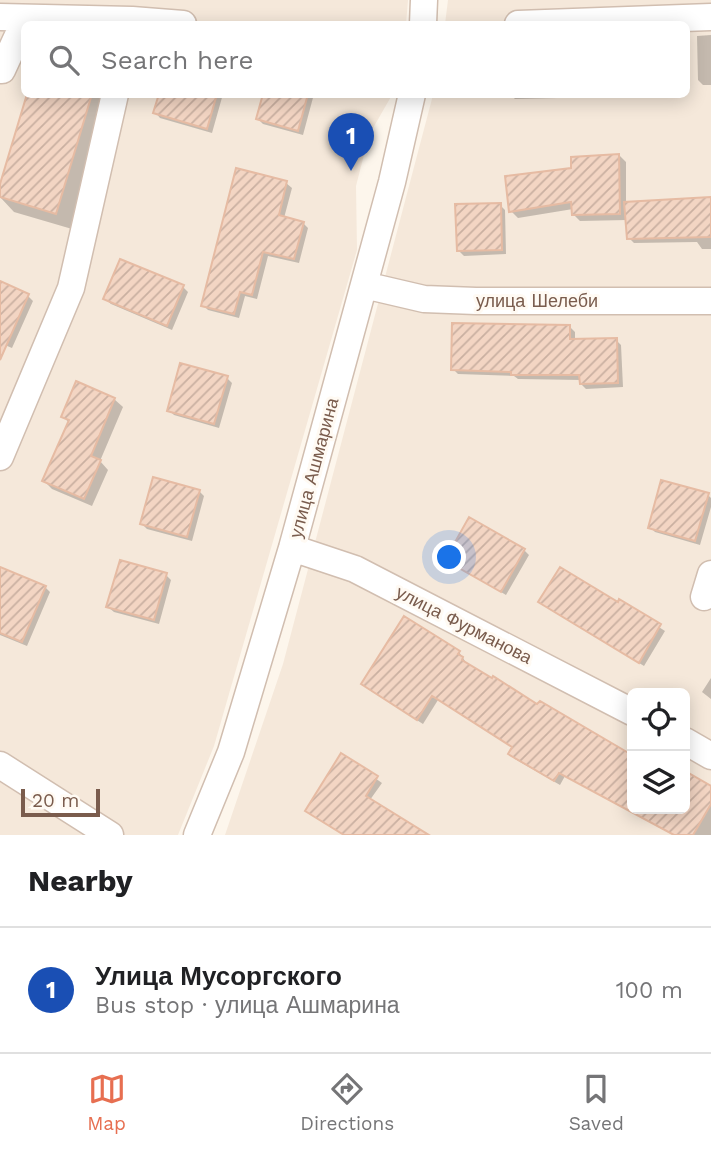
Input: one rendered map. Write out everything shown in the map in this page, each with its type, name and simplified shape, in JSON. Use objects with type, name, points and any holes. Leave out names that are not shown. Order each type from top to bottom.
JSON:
[{"type":"street","points":[[423,21],[424,0]]},
{"type":"street","points":[[0,70],[13,17],[108,21]]},
{"type":"street","points":[[601,21],[711,17]]},
{"type":"street","points":[[0,457],[71,288],[114,98]]},
{"type":"street","name":"улица Ашмарина","points":[[197,835],[231,752],[292,548],[365,285],[411,98]]},
{"type":"street","name":"улица Шелеби","points":[[365,285],[424,299],[711,301]]},
{"type":"street","name":"улица Фурманова","points":[[292,548],[355,569],[627,709]]},
{"type":"street","points":[[690,744],[711,756]]},
{"type":"street","points":[[0,765],[110,835]]},
{"type":"shaded area","points":[[0,0],[408,0],[406,21],[21,21],[21,98],[390,98],[369,135],[356,186],[357,250],[214,746],[178,835],[0,835]]},
{"type":"shaded area","points":[[448,0],[711,0],[711,835],[225,835],[283,664],[432,98],[690,98],[690,21],[445,21]]},
{"type":"building","points":[[26,98],[91,98],[56,214],[0,197],[0,184]]},
{"type":"building","points":[[158,98],[216,98],[207,129],[153,113]]},
{"type":"building","points":[[262,98],[307,98],[298,131],[256,119]]},
{"type":"building","points":[[619,154],[620,214],[572,215],[571,202],[509,212],[505,176],[571,168],[571,157]]},
{"type":"building","points":[[236,168],[287,181],[279,215],[304,222],[294,259],[263,252],[252,295],[240,292],[234,314],[201,306]]},
{"type":"building","points":[[711,197],[711,237],[627,239],[624,202]]},
{"type":"building","points":[[501,203],[502,250],[457,251],[455,204]]},
{"type":"building","points":[[120,259],[184,285],[167,326],[103,299]]},
{"type":"building","points":[[0,281],[29,294],[0,360]]},
{"type":"building","points":[[452,323],[570,325],[570,339],[617,338],[618,383],[580,384],[579,375],[511,375],[511,372],[451,370]]},
{"type":"building","points":[[180,363],[228,376],[214,424],[167,411]]},
{"type":"building","points":[[76,381],[115,398],[91,456],[101,460],[84,499],[42,481],[69,420],[61,417]]},
{"type":"building","points":[[153,477],[200,490],[187,537],[140,524]]},
{"type":"building","points":[[661,480],[709,493],[695,541],[648,528]]},
{"type":"building","points":[[469,517],[525,549],[501,592],[445,560]]},
{"type":"building","points":[[120,560],[167,573],[154,620],[106,607]]},
{"type":"building","points":[[0,567],[46,586],[22,642],[0,633]]},
{"type":"building","points":[[560,567],[661,624],[639,663],[538,602]]},
{"type":"building","points":[[404,616],[460,651],[458,654],[463,657],[462,660],[537,704],[540,701],[627,752],[627,810],[559,773],[554,781],[508,754],[512,747],[432,696],[417,720],[361,684]]},
{"type":"building","points":[[341,753],[378,776],[366,796],[429,835],[344,835],[305,811]]},
{"type":"building","points":[[690,774],[711,786],[711,804],[693,835],[674,835],[635,814],[690,814]]},
{"type":"place","name":"Улица Мусоргского","points":[[351,171]]}]
